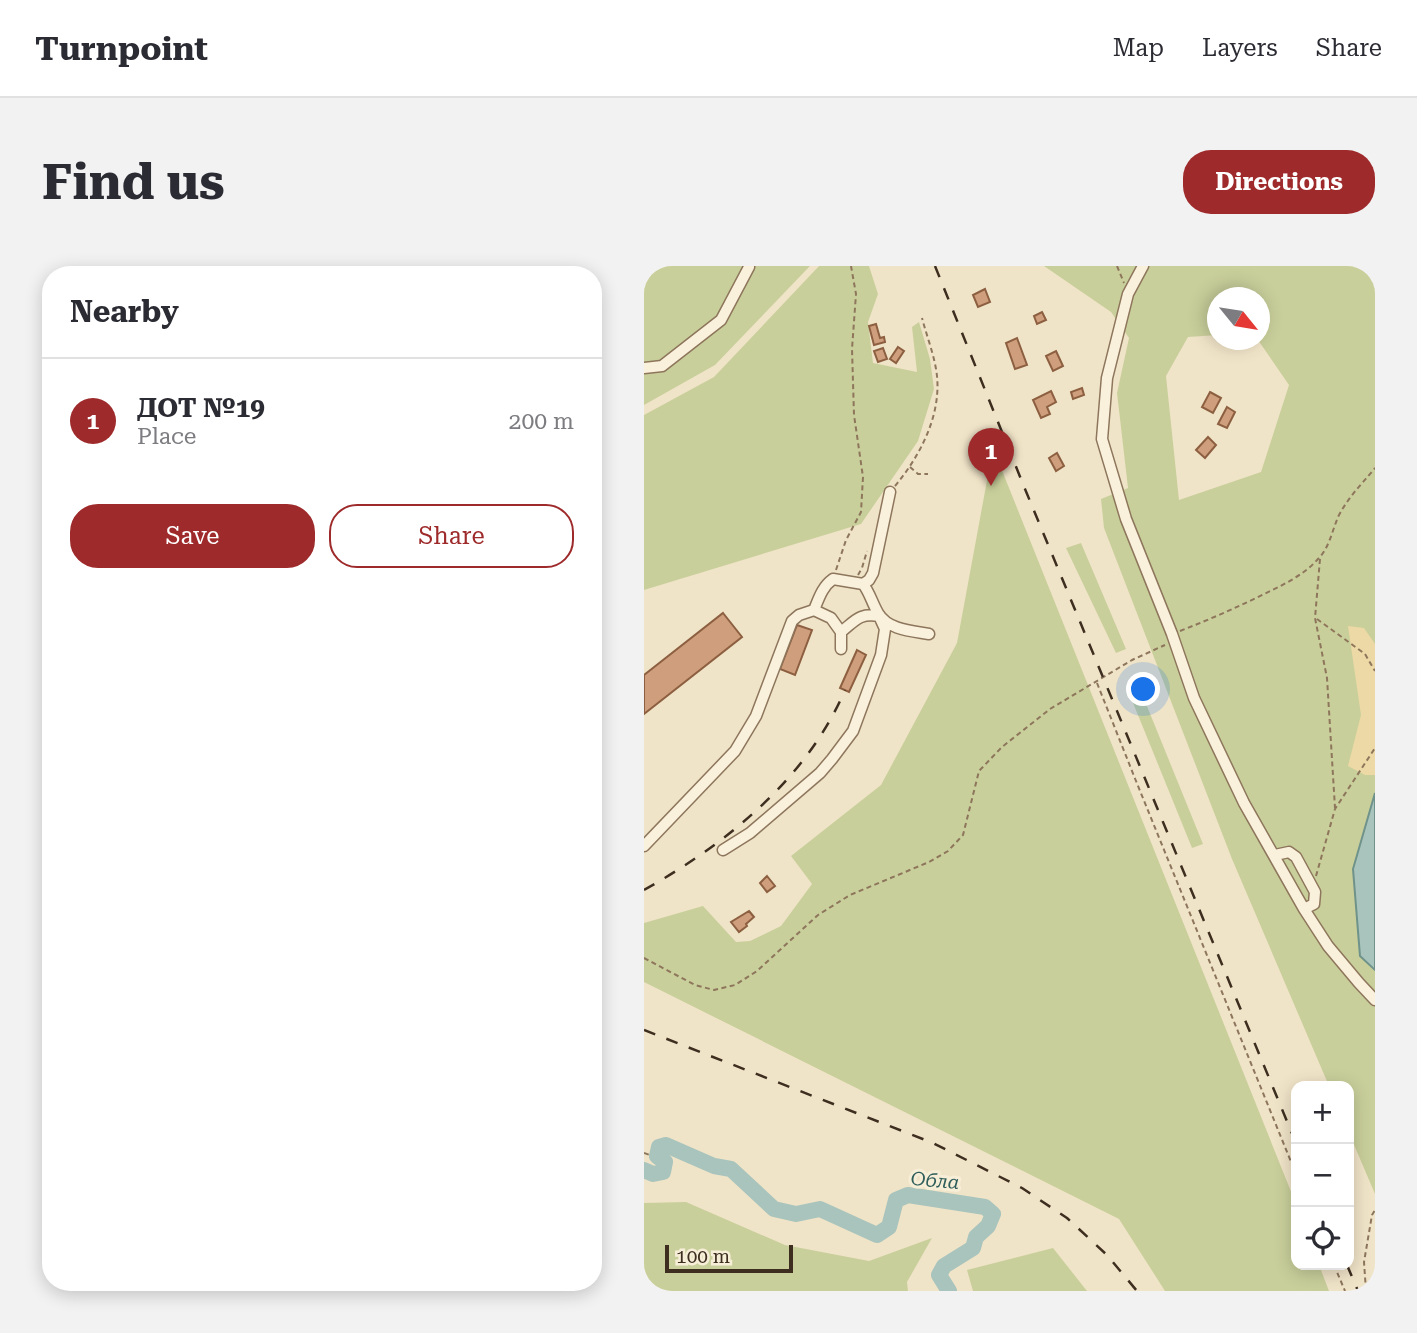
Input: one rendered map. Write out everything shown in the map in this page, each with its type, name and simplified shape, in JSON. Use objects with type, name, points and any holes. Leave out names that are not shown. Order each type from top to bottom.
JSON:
[{"type":"street","points":[[1143,266],[1128,294],[1107,377],[1102,439],[1126,519],[1194,698],[1244,803],[1328,946],[1375,1000]]},
{"type":"street","points":[[644,368],[662,366],[721,320],[749,267]]},
{"type":"street","points":[[814,610],[822,590],[833,579],[863,584],[869,580],[873,573],[890,492]]},
{"type":"street","points":[[723,850],[750,833],[820,773],[853,731],[881,655],[885,629],[863,584]]},
{"type":"street","points":[[644,846],[735,751],[756,716],[792,621],[799,614],[814,610],[831,618],[841,632],[841,649]]},
{"type":"street","points":[[841,632],[866,614],[879,616],[890,625],[901,629],[929,634]]},
{"type":"street","points":[[1275,855],[1289,852],[1296,857],[1313,888],[1314,904],[1304,909]]},
{"type":"path","points":[[833,579],[846,540],[861,512],[863,477],[854,415],[852,349],[856,295],[851,266]]},
{"type":"path","points":[[1118,266],[1128,294]]},
{"type":"path","points":[[890,492],[910,467],[926,436],[936,408],[937,376],[922,318]]},
{"type":"path","points":[[910,467],[918,474],[928,474]]},
{"type":"path","points":[[644,958],[695,985],[714,990],[735,985],[757,971],[818,915],[850,895],[929,862],[948,851],[963,835],[979,771],[1002,747],[1051,709],[1132,660],[1298,576],[1320,558],[1350,495],[1375,468]]},
{"type":"path","points":[[849,582],[862,568],[870,541]]},
{"type":"path","points":[[1320,558],[1315,618],[1327,678],[1335,809]]},
{"type":"path","points":[[1315,618],[1365,654],[1375,671]]},
{"type":"path","points":[[1097,682],[1291,1162]]},
{"type":"path","points":[[1313,888],[1335,809],[1375,748]]},
{"type":"path","points":[[644,1153],[650,1155]]},
{"type":"path","points":[[1366,1291],[1364,1262],[1375,1210]]},
{"type":"path","points":[[1336,1270],[1345,1291]]},
{"type":"green space","points":[[644,266],[810,266],[715,365],[644,405]]},
{"type":"green space","points":[[819,266],[869,266],[878,294],[868,322],[873,363],[917,372],[912,327],[919,322],[930,359],[934,389],[918,441],[861,524],[644,590],[644,415],[714,377]]},
{"type":"green space","points":[[1044,266],[1375,266],[1375,793],[1353,869],[1360,956],[1375,970],[1375,1194],[1354,1145],[1354,1081],[1327,1081],[1232,859],[1104,528],[1101,499],[1128,488],[1117,393],[1129,338],[1111,312]],"holes":[[[1207,287],[1270,287],[1270,350],[1265,350],[1289,385],[1261,472],[1179,500],[1166,376],[1188,337],[1207,336]]]},
{"type":"green space","points":[[993,448],[1291,1192],[1291,1270],[1321,1270],[1329,1291],[1165,1291],[1119,1219],[644,982],[644,923],[703,906],[736,942],[750,941],[781,926],[812,884],[791,856],[881,785],[957,643]]},
{"type":"green space","points":[[1081,543],[1126,649],[1116,653],[1066,548]]},
{"type":"green space","points":[[1138,684],[1203,844],[1192,848],[1127,688]]},
{"type":"green space","points":[[686,1202],[785,1245],[869,1261],[932,1238],[907,1282],[908,1291],[644,1291],[644,1203]]},
{"type":"green space","points":[[1053,1248],[1087,1291],[973,1291],[967,1270]]},
{"type":"sand","points":[[1348,626],[1364,628],[1375,644],[1375,775],[1365,775],[1348,766],[1361,715]]},
{"type":"water","points":[[1375,793],[1375,970],[1360,956],[1353,869]]},
{"type":"building","points":[[985,289],[990,302],[978,307],[973,295]]},
{"type":"building","points":[[1042,312],[1046,320],[1037,324],[1034,316]]},
{"type":"building","points":[[876,324],[880,338],[884,337],[885,342],[874,345],[869,326]]},
{"type":"building","points":[[1017,338],[1027,365],[1015,369],[1006,343]]},
{"type":"building","points":[[898,347],[904,351],[896,363],[890,359]]},
{"type":"building","points":[[883,348],[887,359],[878,362],[874,351]]},
{"type":"building","points":[[1056,351],[1063,366],[1053,371],[1046,356]]},
{"type":"building","points":[[1082,388],[1084,395],[1073,399],[1071,392]]},
{"type":"building","points":[[1051,391],[1056,402],[1047,407],[1050,414],[1041,418],[1033,400]]},
{"type":"building","points":[[1210,392],[1221,398],[1213,413],[1202,407]]},
{"type":"building","points":[[1227,407],[1235,412],[1227,428],[1218,424]]},
{"type":"building","points":[[1208,437],[1216,445],[1205,458],[1196,450]]},
{"type":"building","points":[[1057,453],[1064,466],[1056,471],[1049,458]]},
{"type":"building","points":[[723,613],[742,637],[644,714],[644,675]]},
{"type":"building","points":[[797,625],[812,630],[795,675],[780,669]]},
{"type":"building","points":[[857,650],[866,655],[849,692],[840,688]]},
{"type":"building","points":[[767,876],[775,886],[767,892],[760,883]]},
{"type":"building","points":[[749,911],[754,917],[739,932],[731,922]]},
{"type":"waterway","name":"Обла","points":[[644,1170],[653,1174],[663,1172],[665,1162],[657,1156],[659,1147],[666,1145],[714,1166],[731,1169],[774,1209],[796,1214],[820,1209],[877,1235],[889,1227],[896,1200],[908,1195],[985,1207],[993,1214],[988,1226],[976,1237],[973,1248],[944,1266],[939,1275],[949,1291]]},
{"type":"railway","points":[[935,266],[1291,1131]]},
{"type":"railway","points":[[644,890],[705,852],[761,806],[809,752],[829,722],[845,690]]},
{"type":"railway","points":[[644,1030],[933,1143],[1022,1188],[1067,1218],[1107,1255],[1137,1291]]},
{"type":"railway","points":[[1349,1270],[1358,1291]]},
{"type":"place","name":"ДОТ №19","points":[[991,486]]}]
